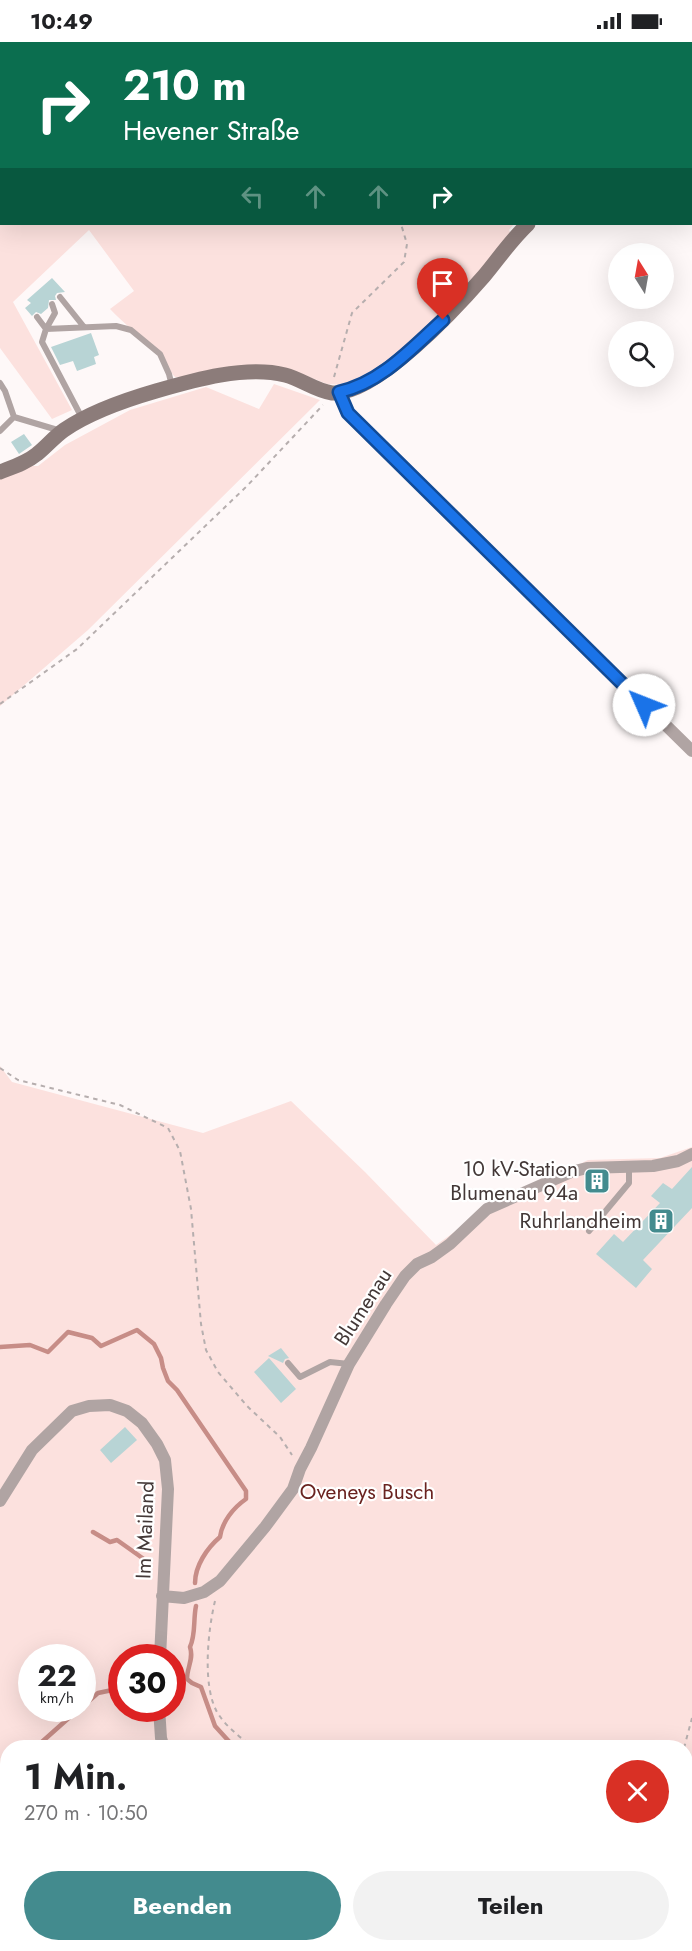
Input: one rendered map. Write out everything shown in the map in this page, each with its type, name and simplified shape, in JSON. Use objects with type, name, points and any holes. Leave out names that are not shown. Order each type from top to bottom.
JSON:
[{"type":"street","points":[[0,472],[36,455],[62,431],[82,419],[172,386],[257,371],[288,376],[334,392],[352,390],[388,369],[443,320],[485,274],[512,239],[527,225]]},
{"type":"street","points":[[334,392],[348,413],[692,751]]},
{"type":"street","name":"Blumenau","points":[[162,1596],[184,1598],[204,1592],[220,1581],[265,1527],[293,1489],[300,1468],[349,1364],[405,1276],[417,1264],[450,1244],[487,1209],[571,1172],[587,1168],[652,1166],[678,1161],[692,1154]]},
{"type":"street","name":"Im Mailand","points":[[0,1501],[32,1449],[72,1411],[89,1406],[110,1405],[127,1411],[142,1423],[165,1460],[168,1489],[160,1644]]},
{"type":"street","points":[[160,1722],[162,1740]]},
{"type":"lane","points":[[60,297],[84,327]]},
{"type":"lane","points":[[52,304],[55,313],[42,342],[82,419]]},
{"type":"lane","points":[[37,317],[46,330]]},
{"type":"lane","points":[[46,330],[116,326],[131,330],[160,354],[172,386]]},
{"type":"lane","points":[[0,382],[14,417]]},
{"type":"lane","points":[[0,431],[14,417]]},
{"type":"lane","points":[[14,417],[62,431]]},
{"type":"lane","points":[[589,1231],[629,1183],[629,1167]]},
{"type":"lane","points":[[288,1363],[300,1377],[330,1362],[349,1364]]},
{"type":"path","points":[[0,704],[77,649],[247,486],[322,407],[334,392],[352,313],[405,258],[407,244],[401,225]]},
{"type":"path","points":[[0,1068],[18,1080],[120,1105],[168,1128],[180,1151],[191,1209],[200,1313],[206,1350],[218,1372],[247,1406],[280,1437],[300,1468]]},
{"type":"path","points":[[220,1581],[211,1617],[208,1643],[211,1694],[217,1711],[232,1731],[244,1740]]},
{"type":"path","points":[[686,1740],[692,1718]]},
{"type":"green space","points":[[0,225],[513,225],[509,230],[511,234],[470,284],[395,356],[360,379],[343,385],[327,384],[304,375],[175,377],[162,357],[110,309],[134,291],[89,230],[13,302],[72,410],[52,419],[0,348]]},
{"type":"green space","points":[[274,384],[320,400],[88,630],[0,706],[0,478],[26,466],[38,466],[65,445],[130,410],[206,387],[259,409]]},
{"type":"green space","name":"Oveneys Busch","points":[[0,1066],[12,1082],[203,1133],[291,1101],[436,1245],[487,1209],[588,1160],[660,1158],[692,1147],[692,1740],[0,1740]]},
{"type":"building","points":[[52,278],[65,292],[57,293],[56,300],[49,300],[48,308],[41,314],[36,312],[32,316],[25,308],[31,303],[27,300]]},
{"type":"building","points":[[91,333],[99,355],[94,357],[96,364],[77,371],[73,361],[60,365],[51,347]]},
{"type":"building","points":[[24,434],[32,445],[19,454],[11,442]]},
{"type":"building","name":"Ruhrlandheim","points":[[692,1167],[692,1208],[643,1260],[652,1269],[636,1288],[596,1254],[614,1234],[623,1242],[660,1203],[651,1196],[663,1183],[672,1189]]},
{"type":"building","points":[[281,1348],[289,1358],[283,1363],[268,1356]]},
{"type":"building","points":[[269,1358],[296,1389],[281,1403],[254,1372]]},
{"type":"building","points":[[125,1427],[137,1440],[111,1463],[100,1450]]},
{"type":"waterway","points":[[0,1347],[30,1345],[48,1352],[68,1332],[92,1338],[101,1346],[137,1330],[154,1344],[168,1381],[177,1390],[246,1491],[246,1499],[229,1516],[220,1537],[203,1558],[197,1570],[195,1583]]},
{"type":"waterway","points":[[93,1532],[110,1542],[117,1540],[148,1562]]},
{"type":"waterway","points":[[196,1606],[187,1679],[201,1687],[215,1726],[228,1740]]},
{"type":"waterway","points":[[96,1695],[108,1691]]},
{"type":"waterway","points":[[44,1740],[64,1722]]},
{"type":"place","name":"10 kV-Station Blumenau 94a","points":[[597,1181]]},
{"type":"place","name":"Ruhrlandheim","points":[[661,1221]]},
{"type":"route","points":[[443,320],[388,369],[352,390],[339,392],[348,413],[644,705]]}]
